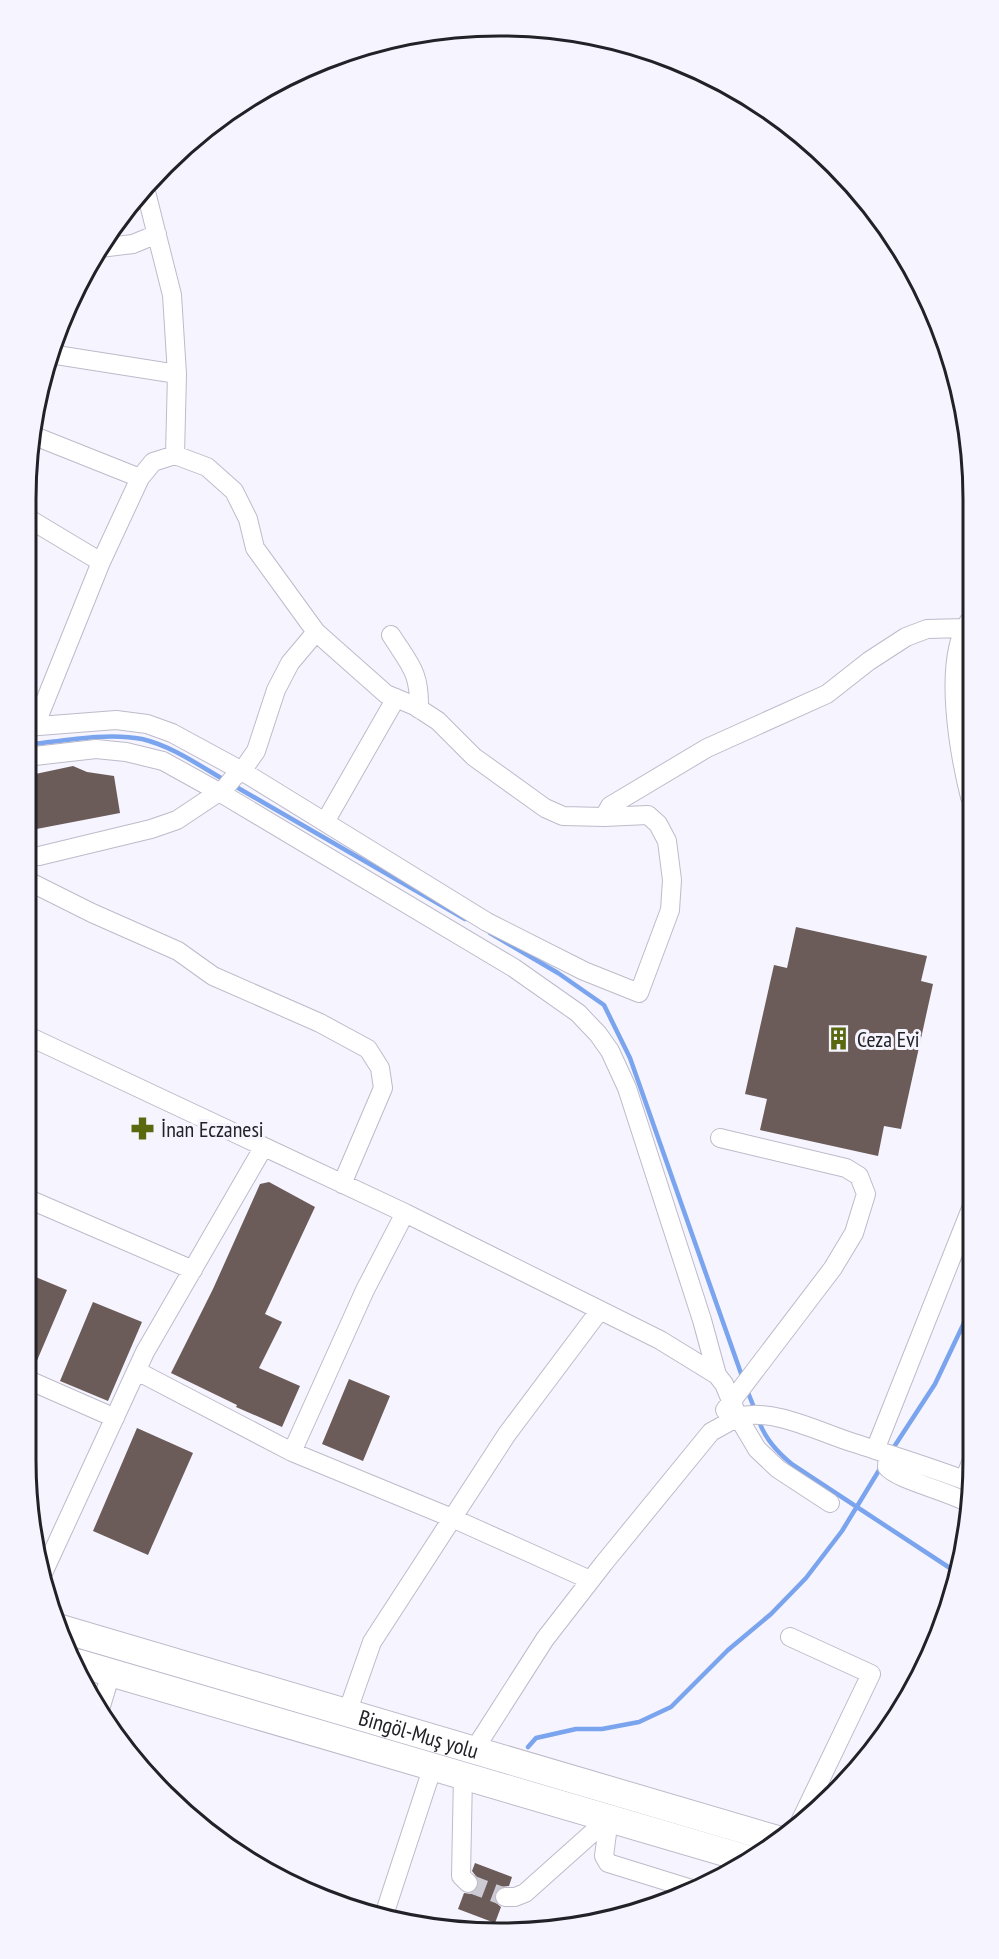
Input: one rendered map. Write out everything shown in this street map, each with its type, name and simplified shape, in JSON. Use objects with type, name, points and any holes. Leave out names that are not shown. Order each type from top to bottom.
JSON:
[{"type":"highway","name":"Bingöl-Muş yolu","points":[[69,1631],[768,1837]]},
{"type":"highway","name":"Bingöl-Muş yolu","points":[[84,1665],[739,1856]]},
{"type":"street","points":[[148,198],[172,295],[177,374],[175,455]]},
{"type":"street","points":[[111,247],[133,244],[157,234]]},
{"type":"street","points":[[60,356],[177,374]]},
{"type":"street","points":[[40,438],[140,478]]},
{"type":"street","points":[[36,715],[101,562],[140,478],[153,462],[175,455],[207,467],[234,491],[248,519],[255,548],[316,632],[386,694],[419,709],[438,721],[474,757],[545,808],[563,816],[648,815],[658,824],[667,841],[672,880],[670,910],[639,993],[584,971],[487,922],[325,822],[230,782],[126,752],[96,749],[36,756]]},
{"type":"street","points":[[36,523],[101,562]]},
{"type":"street","points":[[604,817],[610,806],[708,748],[827,694],[906,637],[927,629],[963,624]]},
{"type":"street","points":[[36,856],[151,829],[177,820],[230,782],[256,751],[276,690],[290,663],[316,632]]},
{"type":"street","points":[[963,633],[957,647],[955,690],[963,761]]},
{"type":"street","points":[[391,636],[416,674],[420,688],[419,709]]},
{"type":"street","points":[[325,822],[396,698]]},
{"type":"street","points":[[36,727],[116,720],[147,724],[172,733],[230,782],[514,968],[566,1004],[598,1034],[610,1051],[627,1088],[702,1320],[717,1375]]},
{"type":"street","points":[[36,885],[178,951],[213,976],[320,1023],[368,1049],[380,1068],[383,1088],[342,1184]]},
{"type":"street","points":[[36,1039],[405,1213],[660,1340],[717,1375],[739,1406],[757,1449],[778,1470],[830,1503]]},
{"type":"street","points":[[474,1750],[545,1639],[590,1580],[711,1432],[739,1406],[755,1371],[833,1268],[854,1233],[866,1194],[859,1176],[846,1168],[720,1138]]},
{"type":"street","points":[[48,1562],[145,1352],[263,1148]]},
{"type":"street","points":[[36,1202],[193,1270]]},
{"type":"street","points":[[292,1452],[365,1290],[405,1213]]},
{"type":"street","points":[[886,1457],[963,1232]]},
{"type":"street","points":[[347,1713],[372,1642],[507,1434],[600,1310]]},
{"type":"street","points":[[137,1371],[292,1452],[452,1518],[590,1580]]},
{"type":"street","points":[[36,1383],[115,1419]]},
{"type":"street","points":[[739,1406],[776,1419],[804,1423],[886,1457],[962,1479]]},
{"type":"street","points":[[886,1457],[961,1499]]},
{"type":"street","points":[[790,1637],[871,1674],[808,1805]]},
{"type":"street","points":[[103,1699],[111,1672]]},
{"type":"street","points":[[391,1910],[433,1766]]},
{"type":"street","points":[[463,1775],[461,1876],[468,1882]]},
{"type":"street","points":[[609,1818],[604,1856],[608,1863],[682,1886]]},
{"type":"street","points":[[505,1897],[515,1897],[525,1893],[609,1818]]},
{"type":"building","points":[[73,766],[87,772],[114,776],[120,813],[36,829],[36,774]]},
{"type":"building","name":"Ceza Evi","points":[[796,927],[927,956],[921,981],[933,984],[901,1129],[884,1126],[878,1156],[760,1130],[767,1099],[745,1094],[774,965],[787,968]]},
{"type":"building","points":[[269,1182],[315,1207],[265,1314],[282,1322],[259,1368],[300,1386],[282,1427],[236,1407],[237,1405],[171,1373],[213,1289],[260,1184]]},
{"type":"building","points":[[36,1277],[67,1290],[36,1363]]},
{"type":"building","points":[[93,1302],[142,1322],[108,1401],[60,1381]]},
{"type":"building","points":[[349,1379],[390,1396],[363,1461],[322,1444]]},
{"type":"building","points":[[137,1428],[193,1453],[148,1555],[93,1531]]},
{"type":"building","points":[[475,1863],[512,1877],[509,1886],[500,1887],[495,1892],[495,1902],[501,1907],[495,1923],[458,1909],[464,1893],[471,1894],[479,1886],[479,1880],[472,1871]]},
{"type":"waterway","points":[[36,744],[114,736],[142,739],[175,751],[226,781]]},
{"type":"waterway","points":[[233,785],[465,919]]},
{"type":"waterway","points":[[490,933],[558,973],[604,1005],[630,1058],[743,1379]]},
{"type":"waterway","points":[[892,1450],[935,1384],[963,1325]]},
{"type":"waterway","points":[[747,1390],[755,1410]]},
{"type":"waterway","points":[[759,1421],[773,1445],[793,1465],[950,1568]]},
{"type":"waterway","points":[[528,1747],[536,1738],[576,1729],[602,1729],[639,1722],[671,1707],[728,1650],[771,1614],[806,1578],[842,1531],[881,1467]]},
{"type":"tunnel","points":[[468,1883],[505,1897]]},
{"type":"place","name":"Ceza Evi","points":[[839,1039]]},
{"type":"place","name":"İnan Eczanesi","points":[[143,1129]]}]
